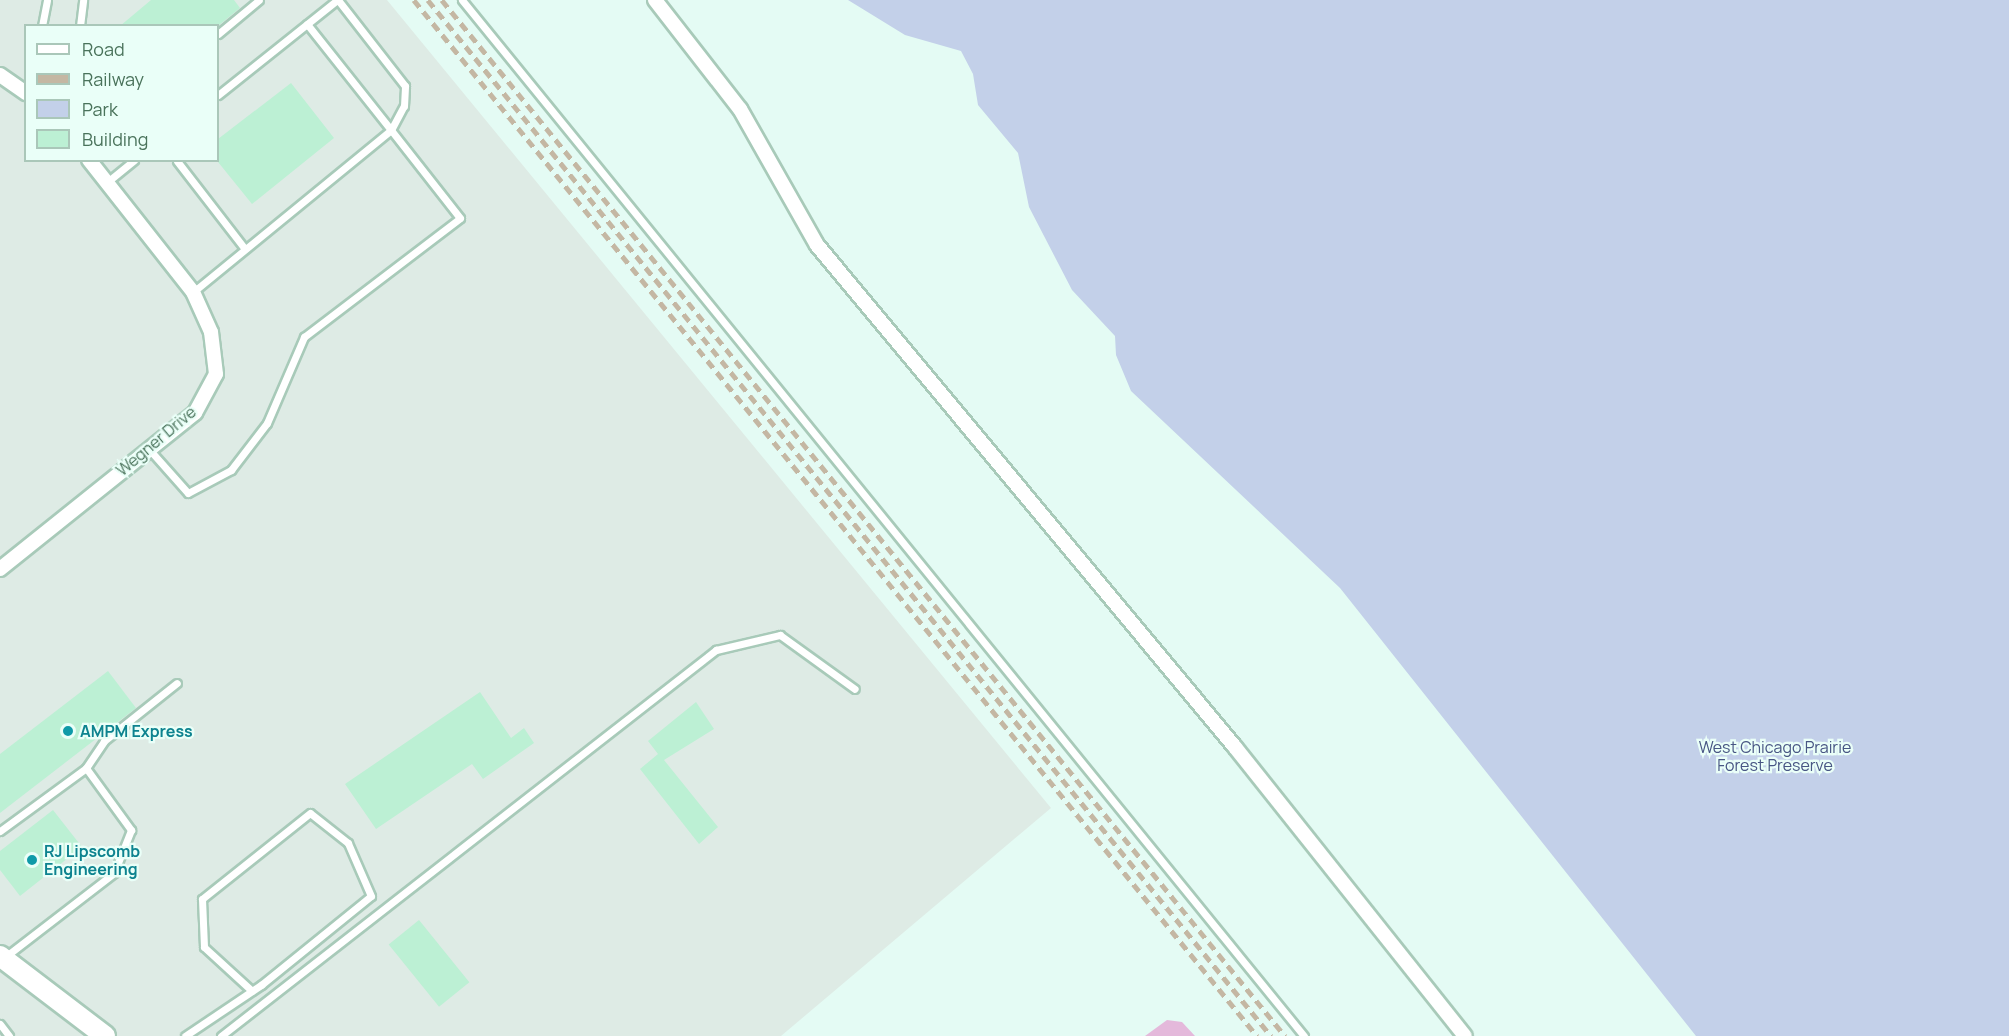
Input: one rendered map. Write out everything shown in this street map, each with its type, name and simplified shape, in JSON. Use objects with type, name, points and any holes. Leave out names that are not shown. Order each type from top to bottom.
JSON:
[{"type":"main road","points":[[1,957],[105,1036]]},
{"type":"street","points":[[655,0],[740,109],[817,245],[1235,747],[1464,1036]]},
{"type":"street","points":[[0,75],[24,92]]},
{"type":"street","name":"Wegner Drive","points":[[0,569],[148,448],[195,413],[216,374],[211,332],[193,292],[90,162]]},
{"type":"lane","points":[[42,24],[47,0]]},
{"type":"lane","points":[[80,24],[83,0]]},
{"type":"lane","points":[[219,33],[259,0]]},
{"type":"lane","points":[[193,292],[391,130],[404,106],[405,87],[337,0],[219,93]]},
{"type":"lane","points":[[462,0],[1304,1036]]},
{"type":"lane","points":[[148,448],[188,493],[231,470],[267,423],[304,337],[460,218],[307,24]]},
{"type":"lane","points":[[106,183],[132,162]]},
{"type":"lane","points":[[178,162],[245,249]]},
{"type":"lane","points":[[221,1036],[716,650],[780,635],[855,689]]},
{"type":"lane","points":[[0,831],[86,768],[104,741],[177,683]]},
{"type":"lane","points":[[1,957],[114,873],[131,830],[86,768]]},
{"type":"lane","points":[[185,1036],[252,991],[371,896],[348,843],[310,813],[202,899],[204,947],[252,991]]},
{"type":"lane","points":[[0,1024],[9,1036]]},
{"type":"shaded area","points":[[0,0],[387,0],[1051,808],[781,1036],[0,1036]]},
{"type":"shaded area","points":[[1167,1020],[1182,1022],[1195,1036],[1145,1036]]},
{"type":"green space","name":"West Chicago Prairie Forest Preserve","points":[[848,0],[2009,0],[2009,1036],[1696,1036],[1340,588],[1131,391],[1116,355],[1115,336],[1072,290],[1029,207],[1018,153],[978,105],[973,74],[961,51],[905,35]]},
{"type":"building","points":[[151,0],[234,0],[240,8],[219,25],[122,24]]},
{"type":"building","points":[[291,83],[334,138],[252,204],[218,162],[219,138]]},
{"type":"building","name":"AMPM Express","points":[[108,671],[136,708],[0,813],[0,754]]},
{"type":"building","points":[[480,692],[511,738],[524,728],[534,743],[483,779],[472,764],[376,829],[345,784]]},
{"type":"building","points":[[696,702],[714,729],[664,760],[718,827],[699,844],[640,769],[658,754],[648,741]]},
{"type":"building","name":"RJ Lipscomb Engineering","points":[[53,810],[82,847],[20,896],[0,870],[0,851]]},
{"type":"building","points":[[419,920],[469,982],[439,1007],[389,945]]},
{"type":"railway","points":[[414,0],[1257,1036]]},
{"type":"railway","points":[[428,0],[1271,1036]]},
{"type":"railway","points":[[442,0],[1285,1036]]},
{"type":"place","name":"AMPM Express","points":[[68,731]]},
{"type":"place","name":"RJ Lipscomb Engineering","points":[[32,860]]}]
